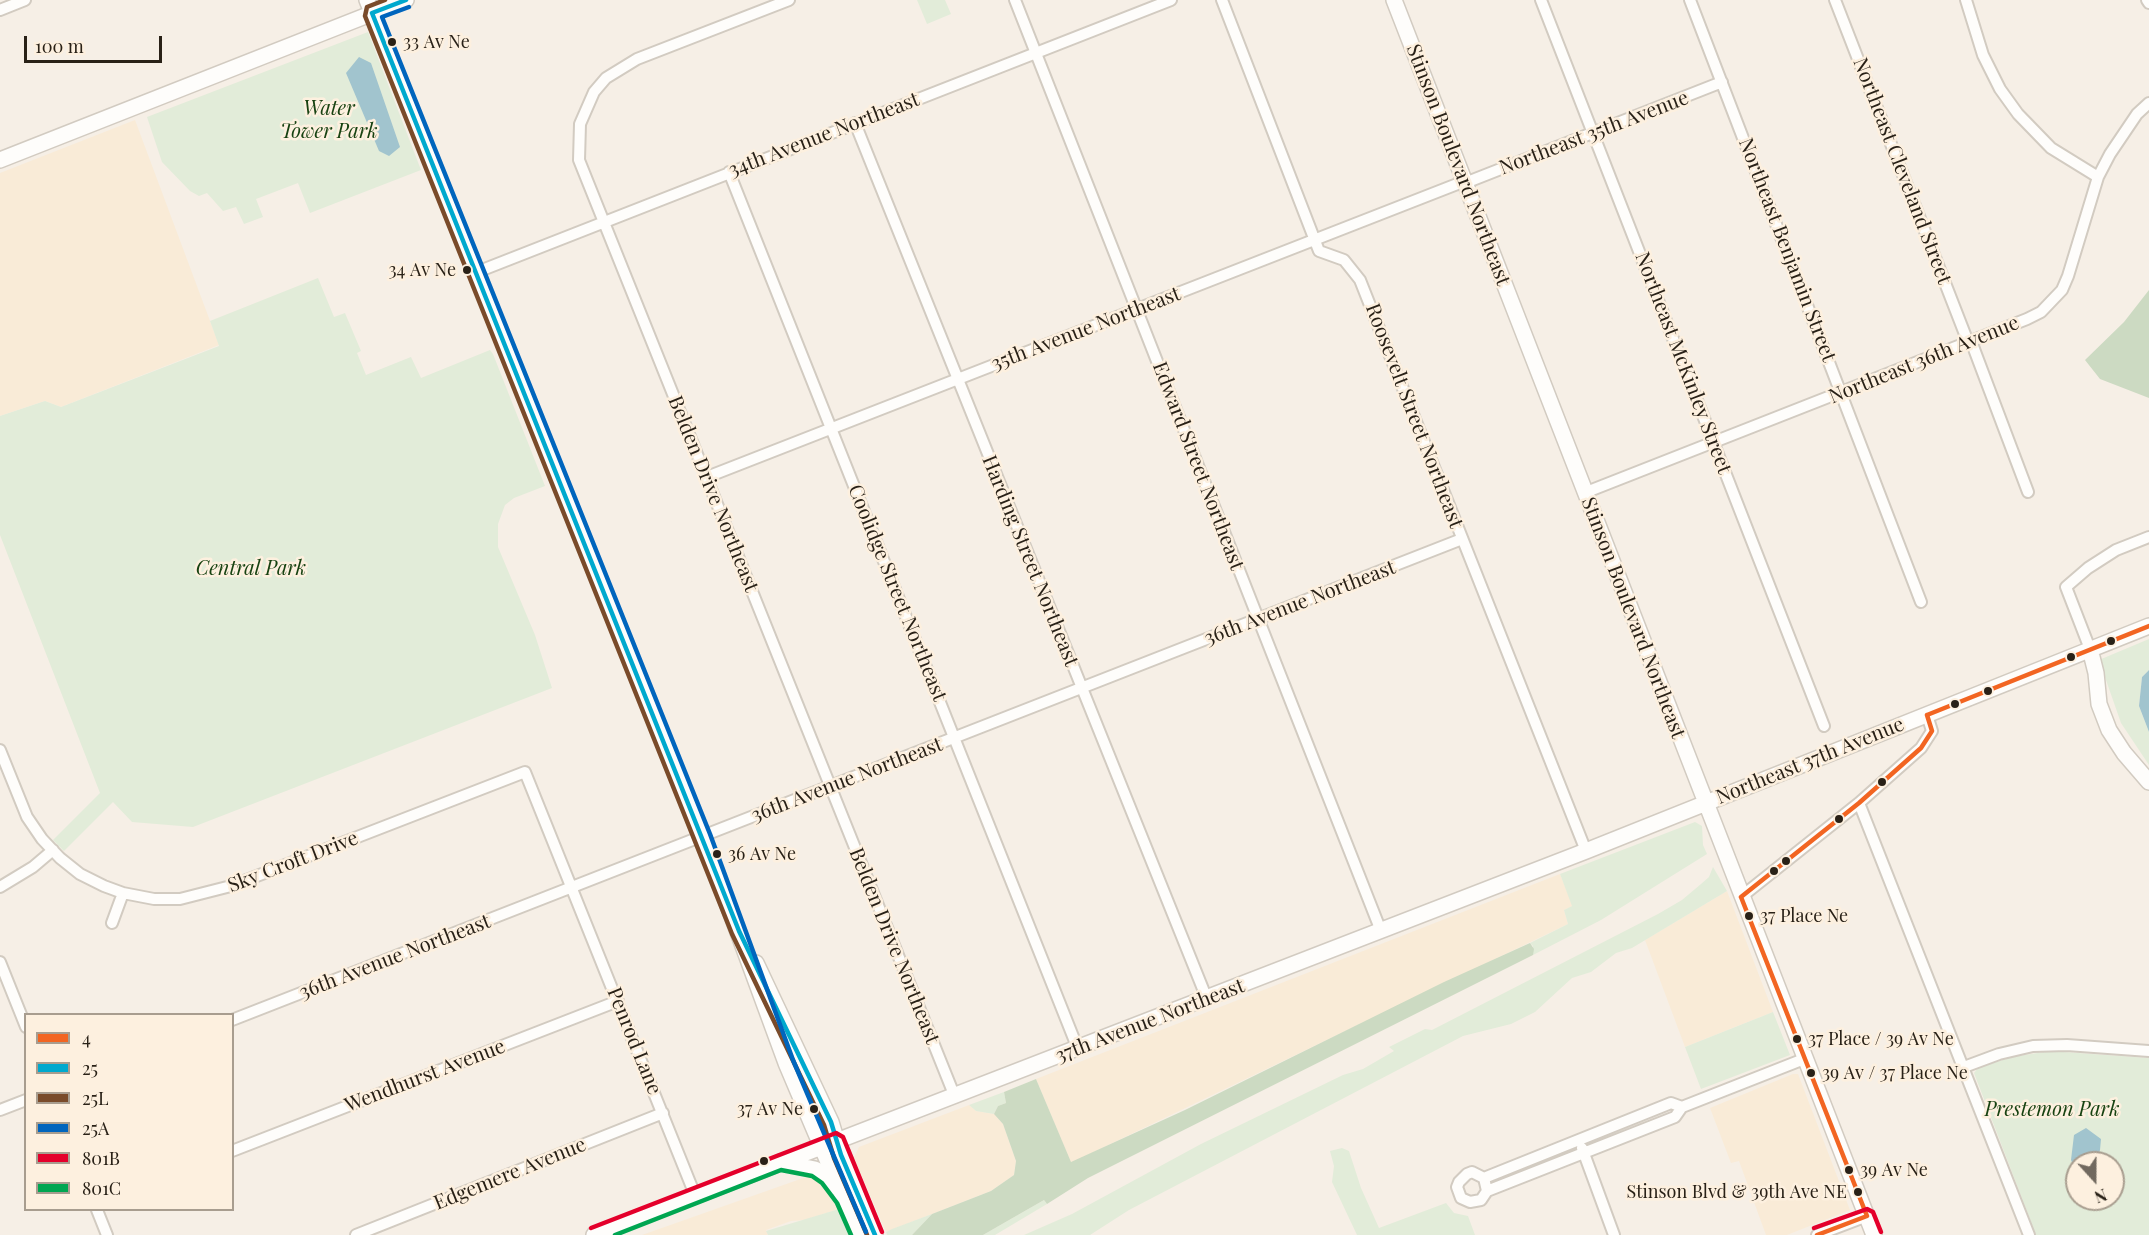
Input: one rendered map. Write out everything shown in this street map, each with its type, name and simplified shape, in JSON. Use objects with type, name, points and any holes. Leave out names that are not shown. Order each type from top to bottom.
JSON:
[{"type":"street","points":[[0,10],[26,0]]},
{"type":"street","points":[[0,160],[369,7],[406,0]]},
{"type":"street","name":"Belden Drive Northeast","points":[[789,0],[637,59],[606,78],[594,92],[580,124],[579,160],[955,1097]]},
{"type":"street","name":"Edward Street Northeast","points":[[1015,0],[1381,931]]},
{"type":"street","name":"34th Avenue Northeast","points":[[477,272],[1171,0]]},
{"type":"street","name":"Roosevelt Street Northeast","points":[[1222,0],[1319,251],[1344,260],[1360,280],[1586,851]]},
{"type":"street","name":"Stinson Boulevard Northeast","points":[[1394,0],[1704,803],[1874,1235]]},
{"type":"street","name":"Northeast McKinley Street","points":[[1541,0],[1824,726]]},
{"type":"street","name":"Northeast Benjamin Street","points":[[1690,0],[1843,392],[1921,602]]},
{"type":"street","name":"Northeast Cleveland Street","points":[[1835,0],[2028,492]]},
{"type":"street","points":[[1966,0],[1983,56],[2000,89],[2018,114],[2051,148],[2098,177]]},
{"type":"street","points":[[369,7],[703,837],[739,931],[753,980],[859,1235]]},
{"type":"street","name":"Northeast 35th Avenue","points":[[1465,182],[1722,82]]},
{"type":"street","name":"Northeast 36th Avenue","points":[[1584,493],[2027,320],[2041,312],[2062,290],[2098,177],[2110,154],[2137,114],[2149,103]]},
{"type":"street","name":"Harding Street Northeast","points":[[855,123],[1080,689],[1207,999]]},
{"type":"street","name":"Coolidge Street Northeast","points":[[729,172],[1078,1049]]},
{"type":"street","name":"35th Avenue Northeast","points":[[706,477],[1465,182]]},
{"type":"street","points":[[2149,537],[2116,550],[2088,568],[2066,587],[2090,649],[2096,673],[2099,704],[2109,730],[2124,753],[2149,782]]},
{"type":"street","name":"36th Avenue Northeast","points":[[234,1019],[830,788],[1461,539]]},
{"type":"street","name":"Northeast 37th Avenue","points":[[1704,803],[2149,626]]},
{"type":"street","points":[[1741,897],[1859,803],[1921,747],[1932,731],[1927,715]]},
{"type":"street","name":"Sky Croft Drive","points":[[0,752],[27,817],[53,850],[80,874],[123,893],[154,899],[206,894],[525,772],[573,888]]},
{"type":"street","name":"37th Avenue Northeast","points":[[594,1235],[821,1145],[955,1097],[1207,999],[1704,803]]},
{"type":"street","points":[[1859,803],[2029,1235]]},
{"type":"street","points":[[0,886],[33,867],[53,850]]},
{"type":"street","name":"Penrod Lane","points":[[573,888],[695,1195]]},
{"type":"street","points":[[112,923],[123,893]]},
{"type":"street","points":[[739,931],[831,1122],[836,1140],[875,1235]]},
{"type":"street","points":[[0,962],[24,1022]]},
{"type":"street","name":"Wendhurst Avenue","points":[[234,1150],[618,1001]]},
{"type":"street","points":[[1964,1067],[1999,1054],[2033,1046],[2067,1045],[2149,1051]]},
{"type":"street","points":[[1682,1107],[1671,1103],[1484,1178],[1472,1172],[1467,1173],[1459,1182],[1458,1193],[1465,1200],[1476,1202],[1487,1191],[1675,1118],[1682,1107],[1804,1059]]},
{"type":"street","points":[[0,1110],[24,1101]]},
{"type":"street","name":"Edgemere Avenue","points":[[356,1235],[663,1113]]},
{"type":"street","points":[[1579,1139],[1614,1235]]},
{"type":"street","points":[[780,1162],[819,1171],[844,1199]]},
{"type":"street","points":[[1484,1178],[1487,1191]]},
{"type":"street","points":[[98,1211],[107,1235]]},
{"type":"street","points":[[1817,1235],[1867,1216]]},
{"type":"shaded area","points":[[135,120],[219,345],[61,407],[45,401],[0,416],[0,173]]},
{"type":"shaded area","points":[[1560,874],[1573,906],[1564,910],[1568,924],[1071,1163],[1036,1079]]},
{"type":"shaded area","points":[[1727,891],[1773,1012],[1685,1047],[1645,940]]},
{"type":"shaded area","points":[[1793,1074],[1798,1074],[1850,1210],[1787,1235],[1766,1235],[1739,1161],[1731,1163],[1710,1108]]},
{"type":"shaded area","points":[[969,1105],[976,1111],[994,1114],[1003,1124],[1016,1161],[1014,1175],[991,1191],[886,1232],[854,1158],[859,1147]]},
{"type":"shaded area","points":[[809,1176],[822,1180],[830,1189],[839,1209],[766,1230],[768,1235],[642,1235]]},
{"type":"green space","points":[[917,0],[945,0],[951,14],[927,24]]},
{"type":"green space","name":"Water Tower Park","points":[[368,32],[421,170],[310,213],[298,183],[256,199],[263,217],[244,224],[236,207],[223,211],[207,193],[199,196],[190,191],[162,162],[147,117]]},
{"type":"green space","name":"Central Park","points":[[318,278],[334,317],[345,313],[361,351],[357,353],[366,375],[411,357],[421,378],[490,350],[493,354],[545,486],[514,498],[505,505],[498,524],[498,547],[535,635],[552,688],[193,827],[132,822],[113,802],[64,851],[53,840],[100,793],[0,535],[0,416],[45,401],[61,407],[219,346],[210,321]]},
{"type":"green space","points":[[2149,290],[2149,398],[2100,379],[2085,360],[2124,322]]},
{"type":"green space","points":[[2149,639],[2149,670],[2142,677],[2139,706],[2149,732],[2149,765],[2121,723],[2099,660]]},
{"type":"green space","points":[[1695,822],[1702,826],[1703,845],[1707,854],[1601,920],[1533,955],[1533,946],[1530,943],[1568,924],[1564,910],[1572,906],[1560,874]]},
{"type":"green space","points":[[1713,867],[1727,891],[1632,948],[1616,953],[1591,972],[1572,978],[1535,1012],[1511,1024],[1463,1036],[1129,1210],[1090,1235],[1024,1235],[1072,1214],[1201,1144],[1343,1075],[1363,1069],[1394,1051],[1389,1047],[1425,1029],[1432,1030],[1658,914],[1682,900],[1701,884],[1709,877]]},
{"type":"green space","points":[[1530,943],[1534,949],[1533,955],[1088,1178],[1047,1204],[1044,1200],[983,1235],[912,1235],[932,1214],[991,1191],[1014,1175],[1016,1161],[1003,1124],[994,1114],[998,1106],[1006,1103],[1004,1092],[1036,1079],[1071,1162],[1185,1110],[1444,982]]},
{"type":"green space","points":[[1773,1012],[1790,1055],[1701,1089],[1685,1047]]},
{"type":"green space","name":"Prestemon Park","points":[[2050,1051],[2149,1058],[2149,1235],[2036,1235],[1974,1073],[1978,1068],[2012,1057]]},
{"type":"green space","points":[[1004,1092],[1006,1103],[998,1106],[994,1114],[976,1111],[969,1105]]},
{"type":"green space","points":[[1342,1148],[1349,1151],[1361,1188],[1379,1228],[1446,1203],[1454,1213],[1468,1216],[1475,1235],[1357,1235],[1332,1182],[1334,1166],[1330,1151]]},
{"type":"green space","points":[[1044,1200],[1047,1204],[995,1235],[983,1235]]},
{"type":"green space","points":[[839,1209],[849,1235],[768,1235],[766,1231]]},
{"type":"green space","points":[[932,1214],[912,1235],[887,1235],[886,1232],[892,1229]]},
{"type":"water","points":[[359,57],[371,63],[400,147],[389,156],[379,151],[346,73]]},
{"type":"water","points":[[2149,670],[2149,732],[2139,706],[2142,677]]},
{"type":"water","points":[[2086,1128],[2101,1139],[2100,1151],[2072,1151],[2074,1135]]},
{"type":"transit line","name":"25L","points":[[385,0],[367,7],[365,16],[732,934],[824,1125],[834,1158],[867,1235]]},
{"type":"transit line","name":"25","points":[[406,0],[372,13],[739,931],[831,1122],[841,1155],[875,1235]]},
{"type":"transit line","name":"25A","points":[[409,7],[382,17],[710,834],[793,1060],[866,1232]]},
{"type":"transit line","name":"4","points":[[1927,715],[2149,626]]},
{"type":"transit line","name":"4","points":[[1741,897],[1859,803],[1921,748],[1932,731],[1927,715]]},
{"type":"transit line","name":"4","points":[[1741,897],[1867,1216]]},
{"type":"transit line","name":"801B","points":[[591,1228],[836,1133],[843,1137],[882,1232]]},
{"type":"transit line","name":"801C","points":[[615,1235],[781,1170],[812,1176],[822,1183],[837,1203],[851,1235]]},
{"type":"transit line","name":"801B","points":[[1814,1228],[1867,1209],[1873,1212],[1881,1232]]},
{"type":"transit line","name":"4","points":[[1817,1235],[1867,1216]]},
{"type":"place","name":"33 Av Ne","points":[[392,42]]},
{"type":"place","name":"34 Av Ne","points":[[467,270]]},
{"type":"place","name":"36 Av Ne","points":[[717,854]]},
{"type":"place","name":"37 Place Ne","points":[[1749,916]]},
{"type":"place","name":"37 Place / 39 Av Ne","points":[[1797,1039]]},
{"type":"place","name":"39 Av / 37 Place Ne","points":[[1811,1073]]},
{"type":"place","name":"37 Av Ne","points":[[814,1109]]},
{"type":"place","name":"39 Av Ne","points":[[1849,1170]]},
{"type":"place","name":"Stinson Blvd & 39th Ave NE","points":[[1858,1192]]}]
